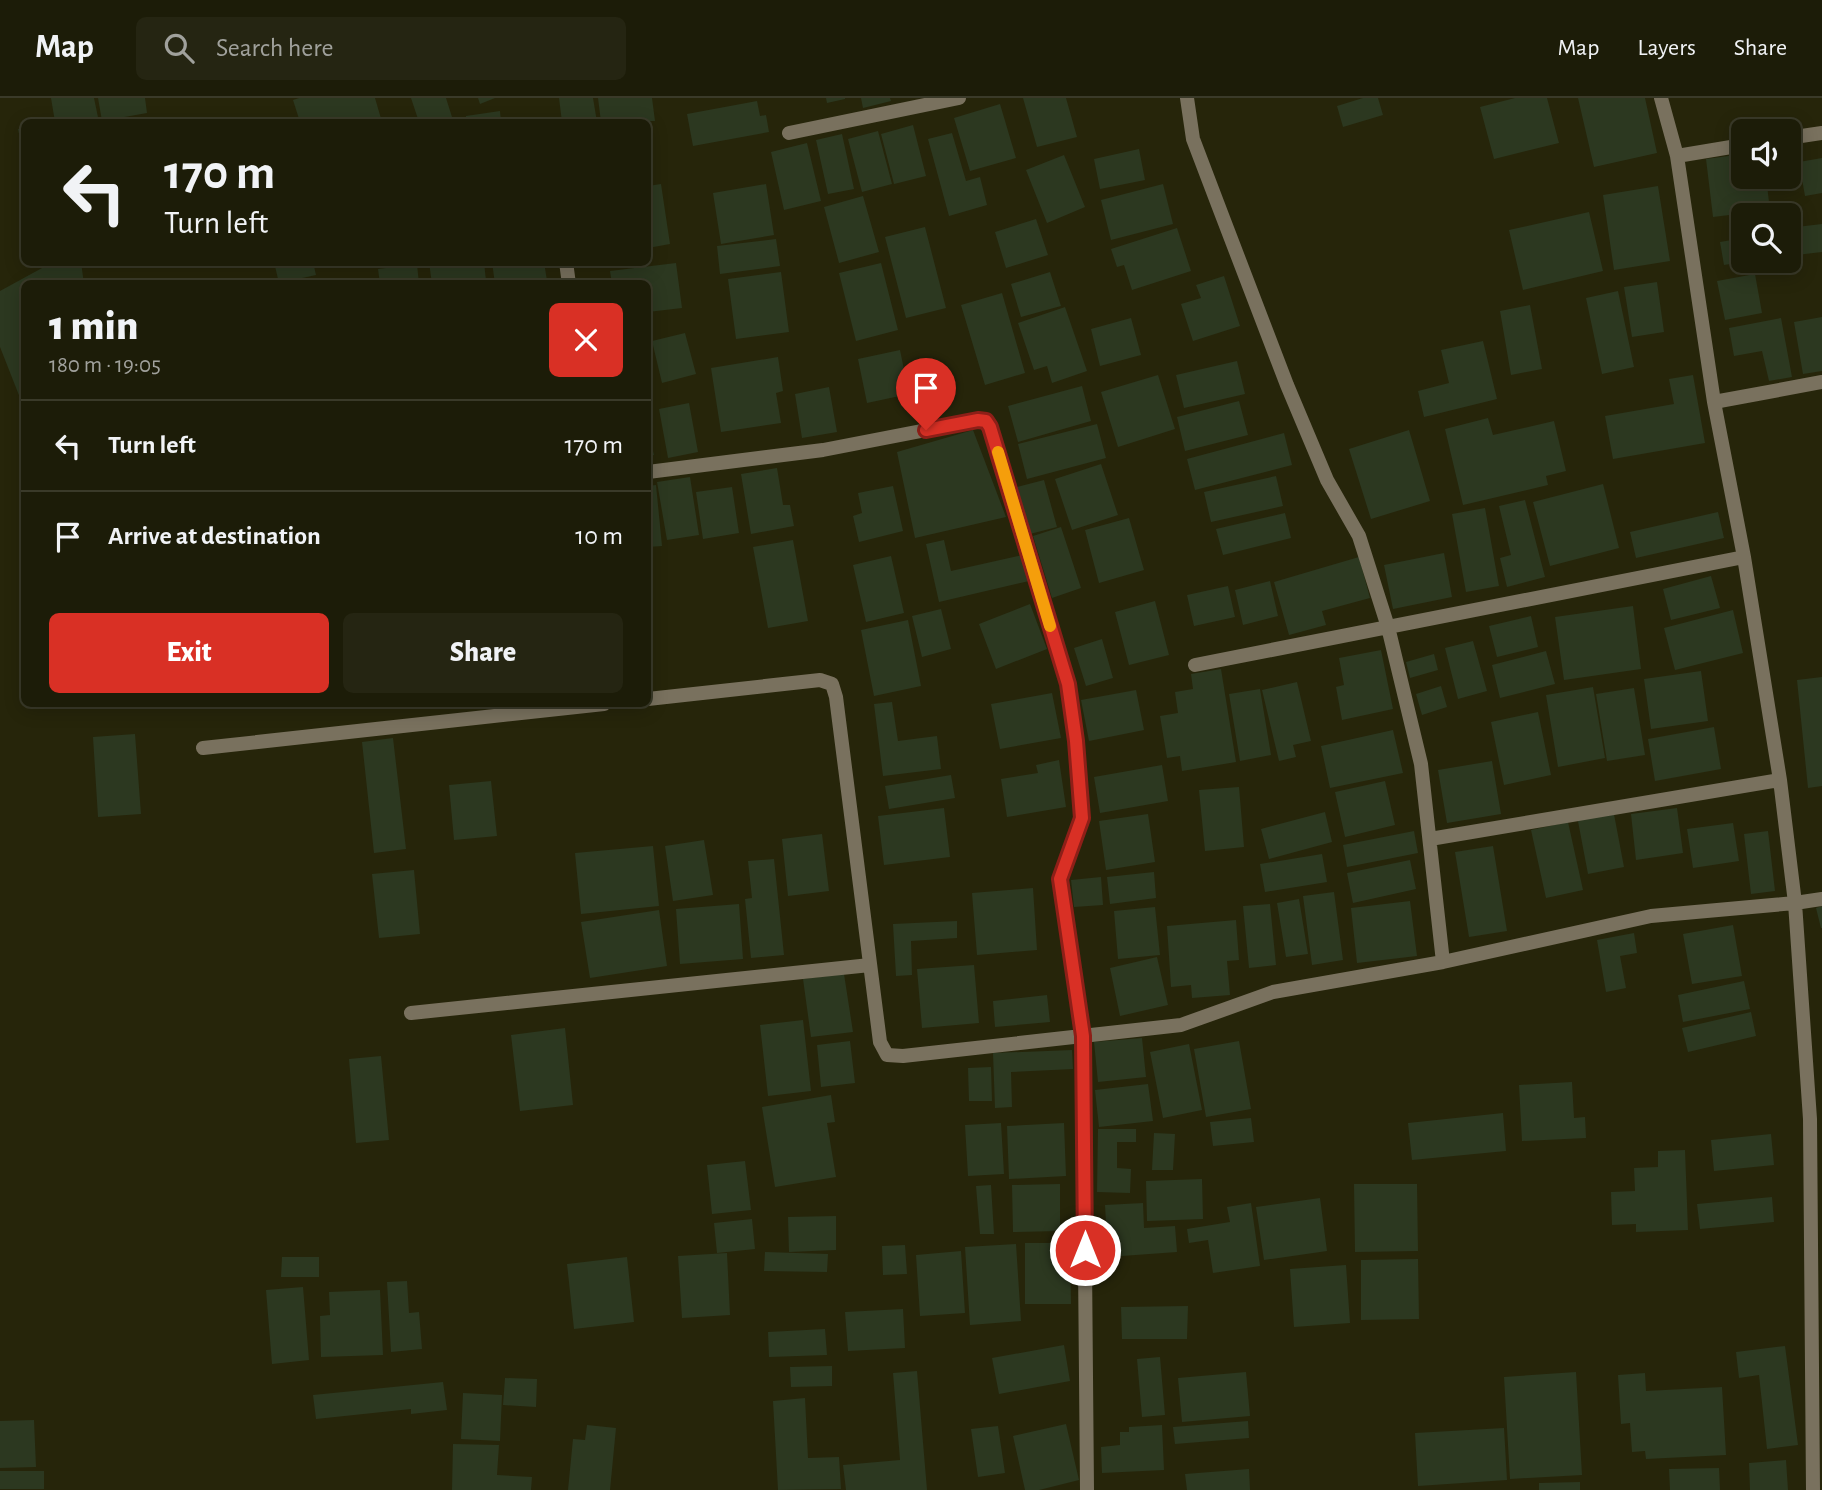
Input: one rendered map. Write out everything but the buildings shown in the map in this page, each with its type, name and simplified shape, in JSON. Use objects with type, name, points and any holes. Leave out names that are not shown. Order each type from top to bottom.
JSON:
[{"type":"street","points":[[789,133],[959,98]]},
{"type":"street","points":[[1187,98],[1193,138],[1220,210],[1326,480],[1359,536],[1388,627],[1421,764],[1443,962]]},
{"type":"street","points":[[1661,98],[1677,156],[1714,402],[1744,556],[1780,780],[1796,903],[1816,1118],[1813,1490]]},
{"type":"street","points":[[1801,136],[1822,133]]},
{"type":"street","points":[[1677,156],[1731,147]]},
{"type":"street","points":[[1714,402],[1822,382]]},
{"type":"street","points":[[651,472],[823,450],[978,420],[986,421],[990,427],[1068,684],[1076,741],[1082,818],[1060,879],[1083,1036],[1087,1490]]},
{"type":"street","points":[[1195,665],[1744,556]]},
{"type":"street","points":[[651,699],[820,680],[832,684],[836,697],[880,1041],[887,1055],[903,1056],[1181,1025],[1273,992],[1443,962],[1651,916],[1822,899]]},
{"type":"street","points":[[203,748],[577,707]]},
{"type":"street","points":[[1430,839],[1780,780]]},
{"type":"street","points":[[411,1013],[870,965]]},
{"type":"slow traffic","points":[[998,452],[1050,626]]},
{"type":"route","points":[[926,430],[978,420],[986,421],[990,427],[1068,684],[1082,818],[1060,879],[1083,1036],[1085,1250]]}]
